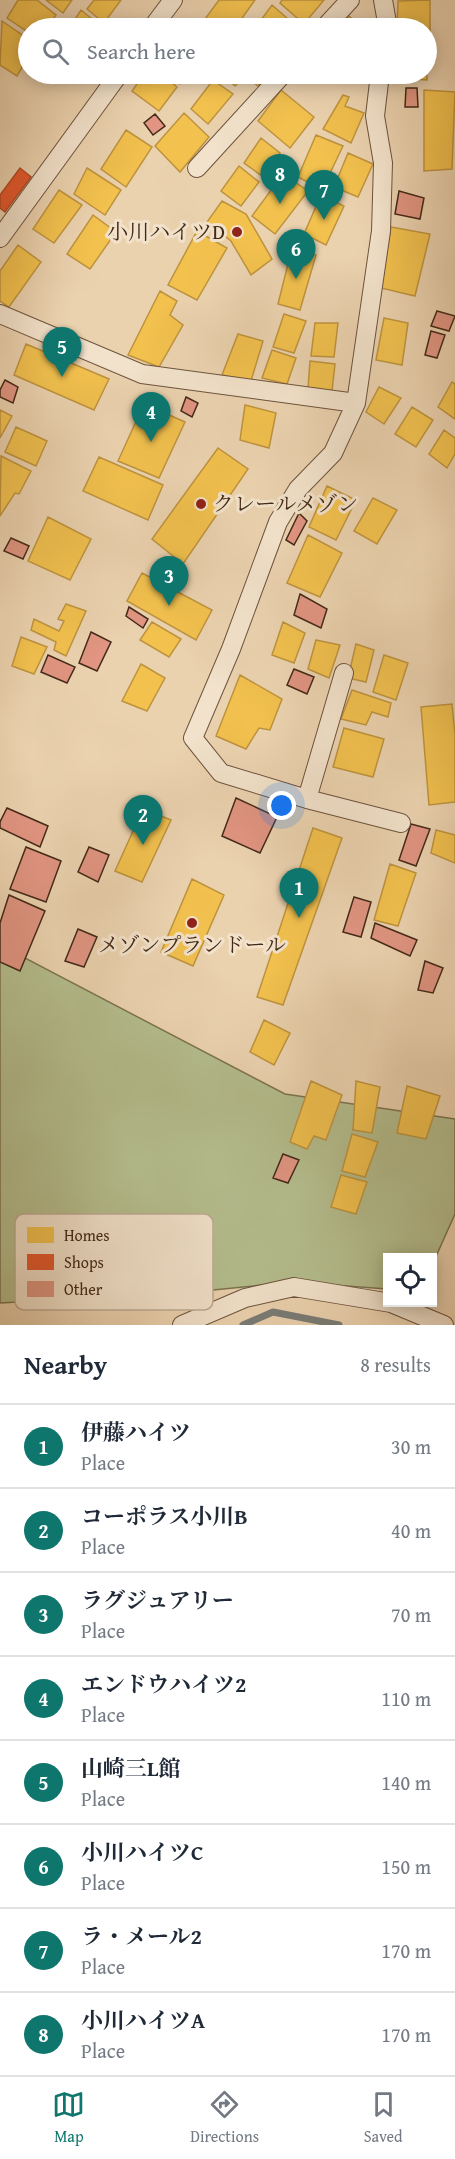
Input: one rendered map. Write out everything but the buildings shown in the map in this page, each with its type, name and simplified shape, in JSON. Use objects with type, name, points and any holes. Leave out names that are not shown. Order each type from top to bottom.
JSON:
[{"type":"street","points":[[333,18],[350,0]]},
{"type":"street","points":[[383,0],[386,18]]},
{"type":"street","points":[[157,18],[166,2]]},
{"type":"street","points":[[0,238],[6,218],[111,84]]},
{"type":"street","points":[[197,168],[274,84]]},
{"type":"street","points":[[379,84],[375,116],[383,163],[381,231],[356,403],[333,453],[298,489],[278,522],[231,649],[193,738],[221,773],[307,799],[401,822]]},
{"type":"street","points":[[0,314],[142,374],[356,403]]},
{"type":"street","points":[[307,799],[344,673]]},
{"type":"street","points":[[182,1325],[245,1298],[294,1287],[391,1303],[444,1325]]},
{"type":"green space","points":[[0,945],[285,1094],[455,1119],[455,1214],[437,1254],[383,1253],[383,1289],[292,1282],[213,1290],[213,1214],[15,1214],[15,1302],[0,1303]]},
{"type":"waterway","points":[[243,1325],[273,1312],[339,1325]]},
{"type":"place","name":"小川ハイツA","points":[[280,204]]},
{"type":"place","name":"ラ・メール2","points":[[324,220]]},
{"type":"place","name":"小川ハイツD","points":[[237,232]]},
{"type":"place","name":"小川ハイツC","points":[[296,279]]},
{"type":"place","name":"山崎三L館","points":[[62,377]]},
{"type":"place","name":"エンドウハイツ2","points":[[151,442]]},
{"type":"place","name":"クレールメゾン","points":[[201,504]]},
{"type":"place","name":"ラグジュアリー","points":[[169,606]]},
{"type":"place","name":"コーポラス小川B","points":[[143,845]]},
{"type":"place","name":"伊藤ハイツ","points":[[299,918]]},
{"type":"place","name":"メゾンプランドール","points":[[192,923]]}]
